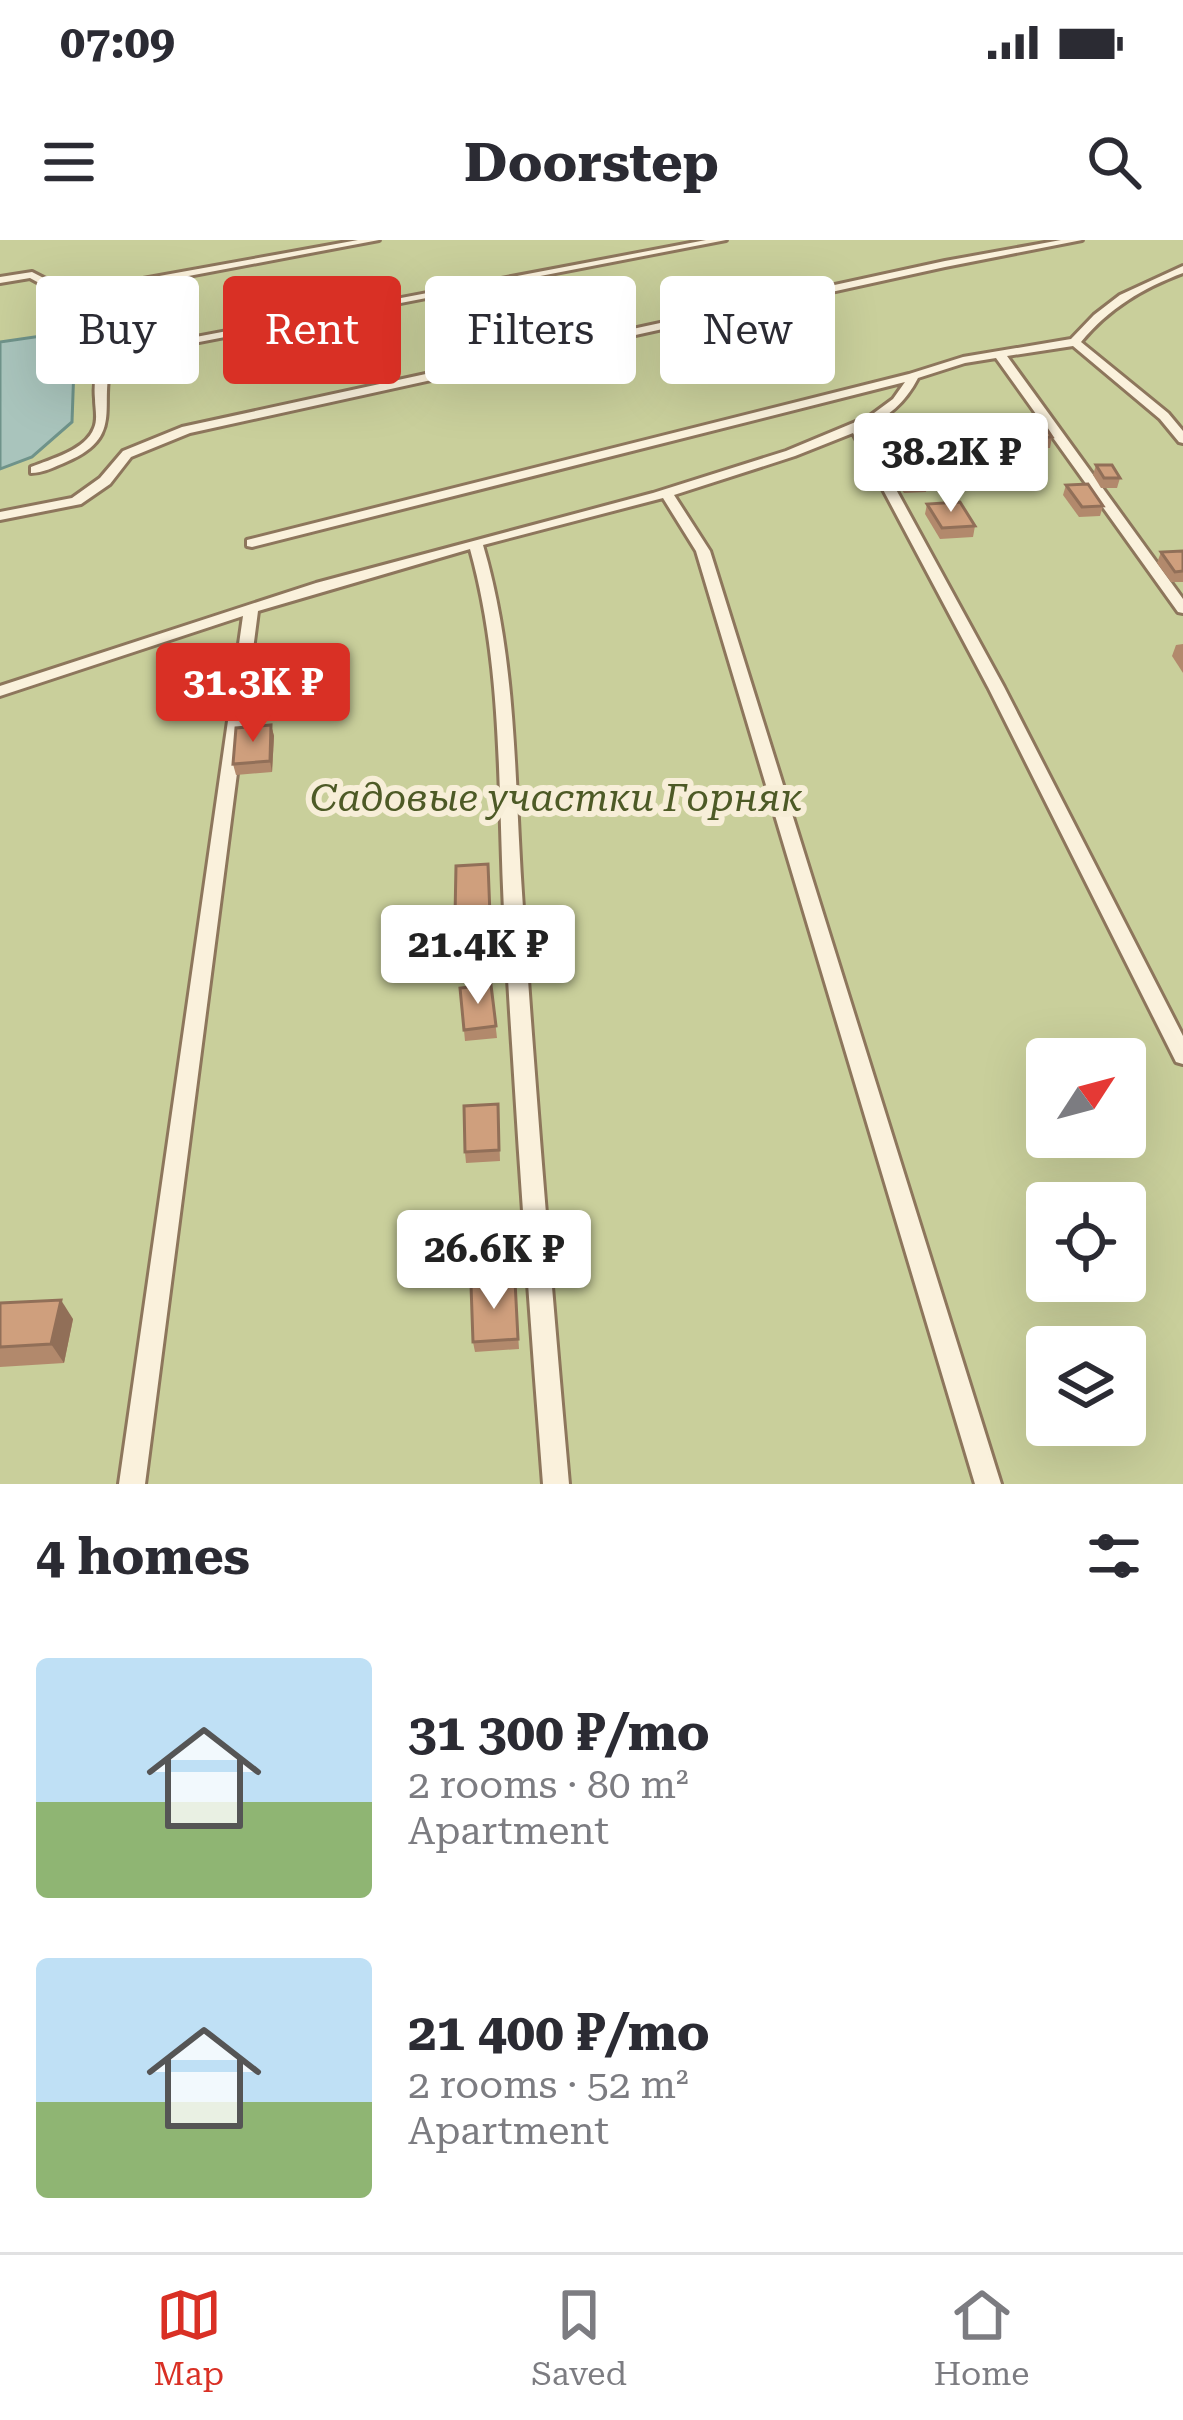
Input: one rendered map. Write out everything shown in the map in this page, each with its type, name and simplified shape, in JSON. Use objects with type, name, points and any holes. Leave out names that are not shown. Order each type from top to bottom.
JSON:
[{"type":"lane","points":[[176,276],[374,240]]},
{"type":"lane","points":[[199,340],[721,240]]},
{"type":"lane","points":[[0,516],[76,501],[105,481],[127,454],[186,430],[1077,240]]},
{"type":"lane","points":[[252,543],[913,376],[1075,342],[1140,285],[1183,269]]},
{"type":"lane","points":[[0,280],[36,277]]},
{"type":"lane","points":[[1075,342],[1164,416],[1183,439]]},
{"type":"lane","points":[[1000,355],[1183,609]]},
{"type":"lane","points":[[0,692],[319,586],[666,492],[856,428],[903,400],[913,376]]},
{"type":"lane","points":[[35,470],[74,457],[100,433],[105,416],[102,384]]},
{"type":"lane","points":[[856,428],[996,687],[1183,1056]]},
{"type":"lane","points":[[666,492],[703,550],[988,1484]]},
{"type":"lane","points":[[476,545],[488,581],[503,717],[531,1197],[556,1484]]},
{"type":"lane","points":[[132,1484],[251,612]]},
{"type":"green space","name":"Садовые участки Горняк","points":[[0,240],[1183,240],[1183,1484],[0,1484]]},
{"type":"water","points":[[36,337],[36,384],[73,384],[72,422],[32,457],[0,469],[0,342]]},
{"type":"building","points":[[1040,419],[1052,437],[1031,438],[1019,420]]},
{"type":"building","points":[[913,459],[928,481],[906,483],[891,460]]},
{"type":"building","points":[[1096,465],[1112,465],[1120,478],[1104,478]]},
{"type":"building","points":[[1088,484],[1103,506],[1082,507],[1066,485]]},
{"type":"building","points":[[960,502],[975,526],[942,528],[927,504]]},
{"type":"building","points":[[1183,551],[1183,571],[1175,572],[1161,552]]},
{"type":"building","points":[[271,725],[270,761],[233,764],[236,728]]},
{"type":"building","points":[[488,864],[490,915],[455,916],[456,866]]},
{"type":"building","points":[[491,985],[496,1026],[464,1030],[460,988]]},
{"type":"building","points":[[498,1104],[499,1150],[465,1152],[464,1106]]},
{"type":"building","points":[[515,1281],[518,1339],[473,1342],[471,1285]]},
{"type":"building","points":[[61,1300],[51,1344],[0,1347],[0,1303]]}]
